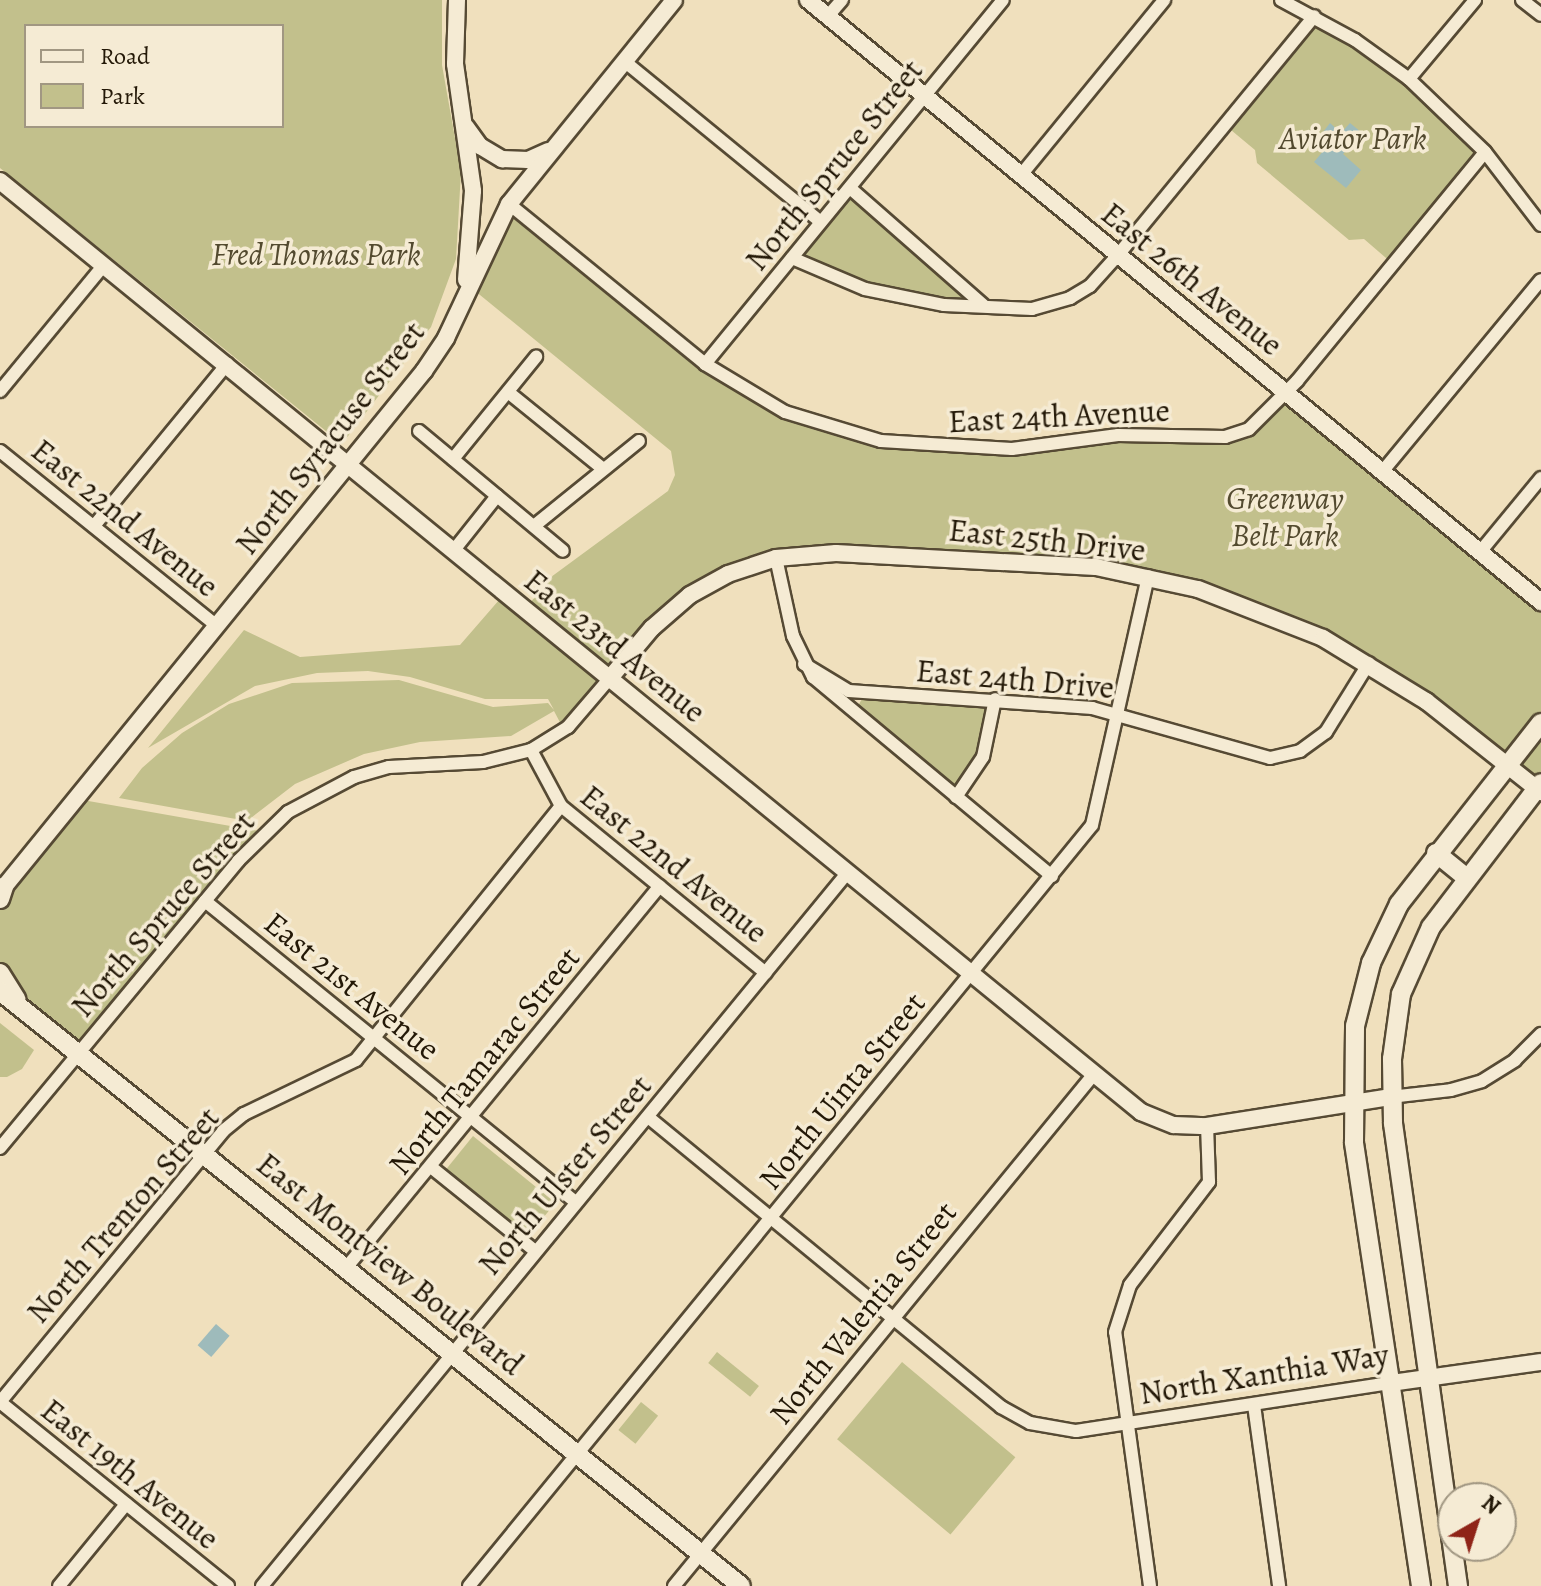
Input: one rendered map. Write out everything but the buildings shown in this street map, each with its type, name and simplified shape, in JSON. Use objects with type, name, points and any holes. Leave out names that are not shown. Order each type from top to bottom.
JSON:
[{"type":"main road","points":[[1421,1586],[1352,1105],[1355,1026],[1371,963],[1399,904],[1541,723]]},
{"type":"main road","points":[[1458,1586],[1390,1097],[1401,994],[1431,927],[1466,877],[1539,788]]},
{"type":"main road","points":[[1436,853],[1466,877]]},
{"type":"main road","points":[[0,973],[25,1011]]},
{"type":"main road","name":"East Montview Boulevard","points":[[0,991],[741,1586]]},
{"type":"street","points":[[457,0],[455,64],[473,191],[463,301]]},
{"type":"street","name":"North Syracuse Street","points":[[1,893],[437,353],[509,204],[674,0]]},
{"type":"street","name":"East 26th Avenue","points":[[808,0],[1541,602]]},
{"type":"street","points":[[828,16],[842,0]]},
{"type":"street","name":"North Spruce Street","points":[[705,364],[1003,0]]},
{"type":"street","points":[[1021,175],[1164,0]]},
{"type":"street","points":[[1281,0],[1314,16],[1409,79],[1485,152],[1541,225]]},
{"type":"street","points":[[1409,79],[1475,0]]},
{"type":"street","points":[[1522,0],[1541,15]]},
{"type":"street","points":[[792,258],[887,295],[1032,309],[1070,298],[1090,286],[1118,255],[1314,16]]},
{"type":"street","points":[[624,61],[821,222]]},
{"type":"street","points":[[463,123],[480,146],[502,159],[528,160],[553,148]]},
{"type":"street","points":[[1286,393],[1485,152]]},
{"type":"street","name":"East 23rd Avenue","points":[[0,181],[1094,1074],[1158,1120],[1207,1126],[1390,1097]]},
{"type":"street","points":[[850,188],[983,305]]},
{"type":"street","name":"East 24th Avenue","points":[[509,204],[705,364],[758,398],[810,423],[869,439],[951,449],[1012,449],[1118,435],[1225,437],[1249,429],[1286,393]]},
{"type":"street","points":[[0,391],[104,265]]},
{"type":"street","points":[[1382,472],[1541,280]]},
{"type":"street","points":[[453,459],[536,357]]},
{"type":"street","points":[[94,526],[227,364]]},
{"type":"street","points":[[508,392],[603,469]]},
{"type":"street","points":[[419,431],[563,551]]},
{"type":"street","points":[[534,526],[639,441]]},
{"type":"street","name":"East 22nd Avenue","points":[[0,451],[217,626]]},
{"type":"street","points":[[1480,552],[1541,478]]},
{"type":"street","points":[[454,550],[497,496]]},
{"type":"street","name":"East 25th Drive","points":[[610,678],[652,628],[690,595],[728,574],[776,558],[821,553],[1025,560],[1148,576],[1265,612],[1369,663],[1539,788]]},
{"type":"street","points":[[776,558],[804,664],[857,715],[1052,876]]},
{"type":"street","name":"North Uinta Street","points":[[469,1586],[972,974],[1096,818],[1148,576]]},
{"type":"street","name":"East 24th Drive","points":[[804,664],[833,684],[865,694],[995,699],[1119,713],[1249,756],[1283,756],[1326,732],[1369,663]]},
{"type":"street","name":"North Spruce Street","points":[[0,1148],[76,1053],[265,832],[318,793],[389,767],[483,762],[531,750],[568,727],[610,678]]},
{"type":"street","points":[[857,715],[865,694]]},
{"type":"street","points":[[956,797],[983,757],[995,699]]},
{"type":"street","name":"East 22nd Avenue","points":[[531,750],[561,806],[766,973]]},
{"type":"street","name":"North Trenton Street","points":[[0,1402],[203,1152],[244,1114],[341,1070],[375,1038],[561,806]]},
{"type":"street","name":"North Ulster Street","points":[[262,1586],[848,872]]},
{"type":"street","name":"North Tamarac Street","points":[[346,1268],[660,886]]},
{"type":"street","name":"East 21st Avenue","points":[[205,901],[576,1203]]},
{"type":"street","points":[[1390,1097],[1451,1090],[1482,1081],[1515,1060],[1541,1034]]},
{"type":"street","name":"North Valentia Street","points":[[674,1586],[1094,1074]]},
{"type":"street","points":[[648,1117],[892,1317]]},
{"type":"street","points":[[1150,1586],[1115,1348],[1118,1315],[1130,1285],[1207,1187],[1211,1169],[1207,1126]]},
{"type":"street","points":[[431,1167],[535,1251]]},
{"type":"street","name":"North Xanthia Way","points":[[892,1317],[1001,1407],[1030,1423],[1061,1431],[1541,1362]]},
{"type":"street","name":"East 19th Avenue","points":[[0,1402],[228,1586]]},
{"type":"street","points":[[1254,1405],[1279,1586]]},
{"type":"street","points":[[59,1586],[126,1504]]},
{"type":"green space","name":"Fred Thomas Park","points":[[0,0],[442,0],[442,65],[461,172],[456,259],[431,327],[342,444],[0,168]]},
{"type":"green space","name":"Aviator Park","points":[[1314,16],[1355,40],[1485,152],[1393,264],[1364,239],[1349,240],[1257,163],[1255,150],[1225,125]]},
{"type":"green space","points":[[850,188],[983,305],[915,300],[792,258]]},
{"type":"green space","name":"Greenway Belt Park","points":[[509,204],[749,393],[856,436],[1016,448],[1113,435],[1237,434],[1286,393],[1541,611],[1541,792],[1367,662],[1148,576],[776,558],[701,588],[564,730],[554,711],[511,736],[420,742],[364,754],[295,784],[247,821],[119,798],[142,768],[182,733],[229,704],[292,683],[399,680],[493,707],[548,703],[554,710],[548,699],[485,699],[410,677],[368,671],[317,673],[255,686],[148,748],[244,630],[300,657],[460,645],[506,592],[526,608],[551,577],[668,491],[675,475],[671,451],[469,286]]},
{"type":"green space","points":[[865,694],[995,699],[985,748],[956,797],[856,709]]},
{"type":"green space","points":[[77,799],[265,832],[76,1053],[25,1011],[0,973],[0,899]]},
{"type":"green space","points":[[0,1023],[34,1050],[22,1069],[7,1077],[0,1077]]},
{"type":"green space","points":[[473,1136],[555,1203],[529,1235],[447,1169]]},
{"type":"green space","points":[[717,1352],[759,1386],[750,1397],[708,1363]]},
{"type":"green space","points":[[902,1362],[1015,1457],[950,1535],[837,1439]]},
{"type":"green space","points":[[641,1402],[658,1416],[635,1444],[618,1430]]},
{"type":"water","points":[[1330,123],[1341,133],[1350,123],[1361,132],[1343,154],[1361,170],[1346,188],[1314,162],[1329,144],[1320,136]]},
{"type":"water","points":[[216,1324],[230,1336],[211,1357],[198,1345]]}]
